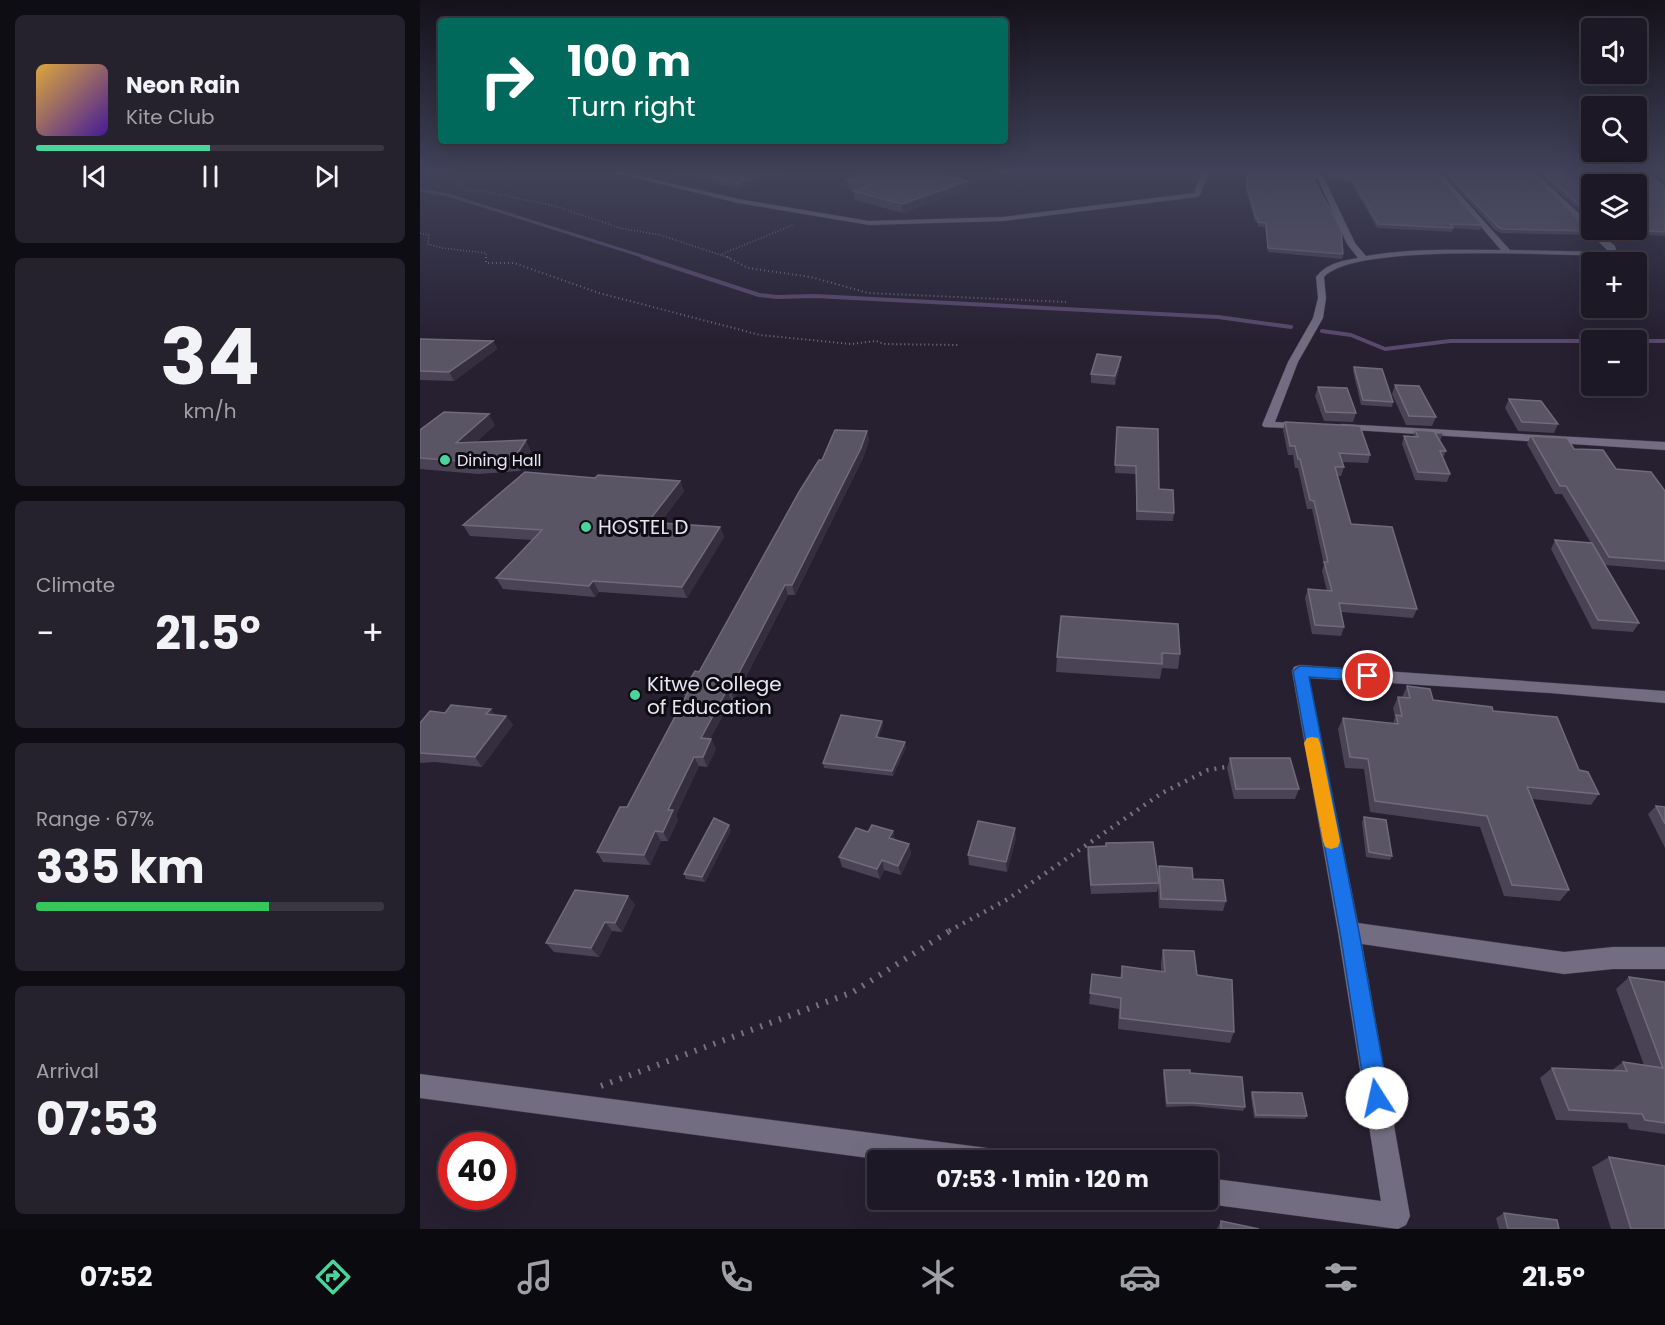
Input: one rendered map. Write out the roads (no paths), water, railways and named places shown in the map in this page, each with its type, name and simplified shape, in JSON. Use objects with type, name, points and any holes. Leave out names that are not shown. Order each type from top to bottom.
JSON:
[{"type":"street","points":[[1343,227],[1351,244],[1364,259]]},
{"type":"street","points":[[1486,227],[1507,252]]},
{"type":"street","points":[[1312,427],[1268,425],[1293,362],[1318,318],[1322,298],[1320,277],[1327,269],[1341,263],[1392,254],[1435,252],[1614,254],[1612,248],[1604,240]]},
{"type":"street","points":[[1335,427],[1665,446]]},
{"type":"street","points":[[1218,1193],[1399,1222],[1350,932],[1300,671],[1550,687],[1665,697]]},
{"type":"street","points":[[1350,932],[1564,963],[1613,958],[1665,958]]},
{"type":"street","points":[[420,1086],[904,1150]]},
{"type":"waterway","points":[[551,227],[648,258]]},
{"type":"waterway","points":[[643,257],[759,295],[777,297],[815,296],[1218,317],[1291,327]]},
{"type":"waterway","points":[[1322,331],[1351,335],[1385,349],[1450,341],[1581,341]]},
{"type":"waterway","points":[[1647,341],[1665,341]]},
{"type":"place","name":"Dining Hall","points":[[445,460]]},
{"type":"place","name":"HOSTEL D","points":[[586,527]]},
{"type":"place","name":"Kitwe College of Education","points":[[635,695]]}]
